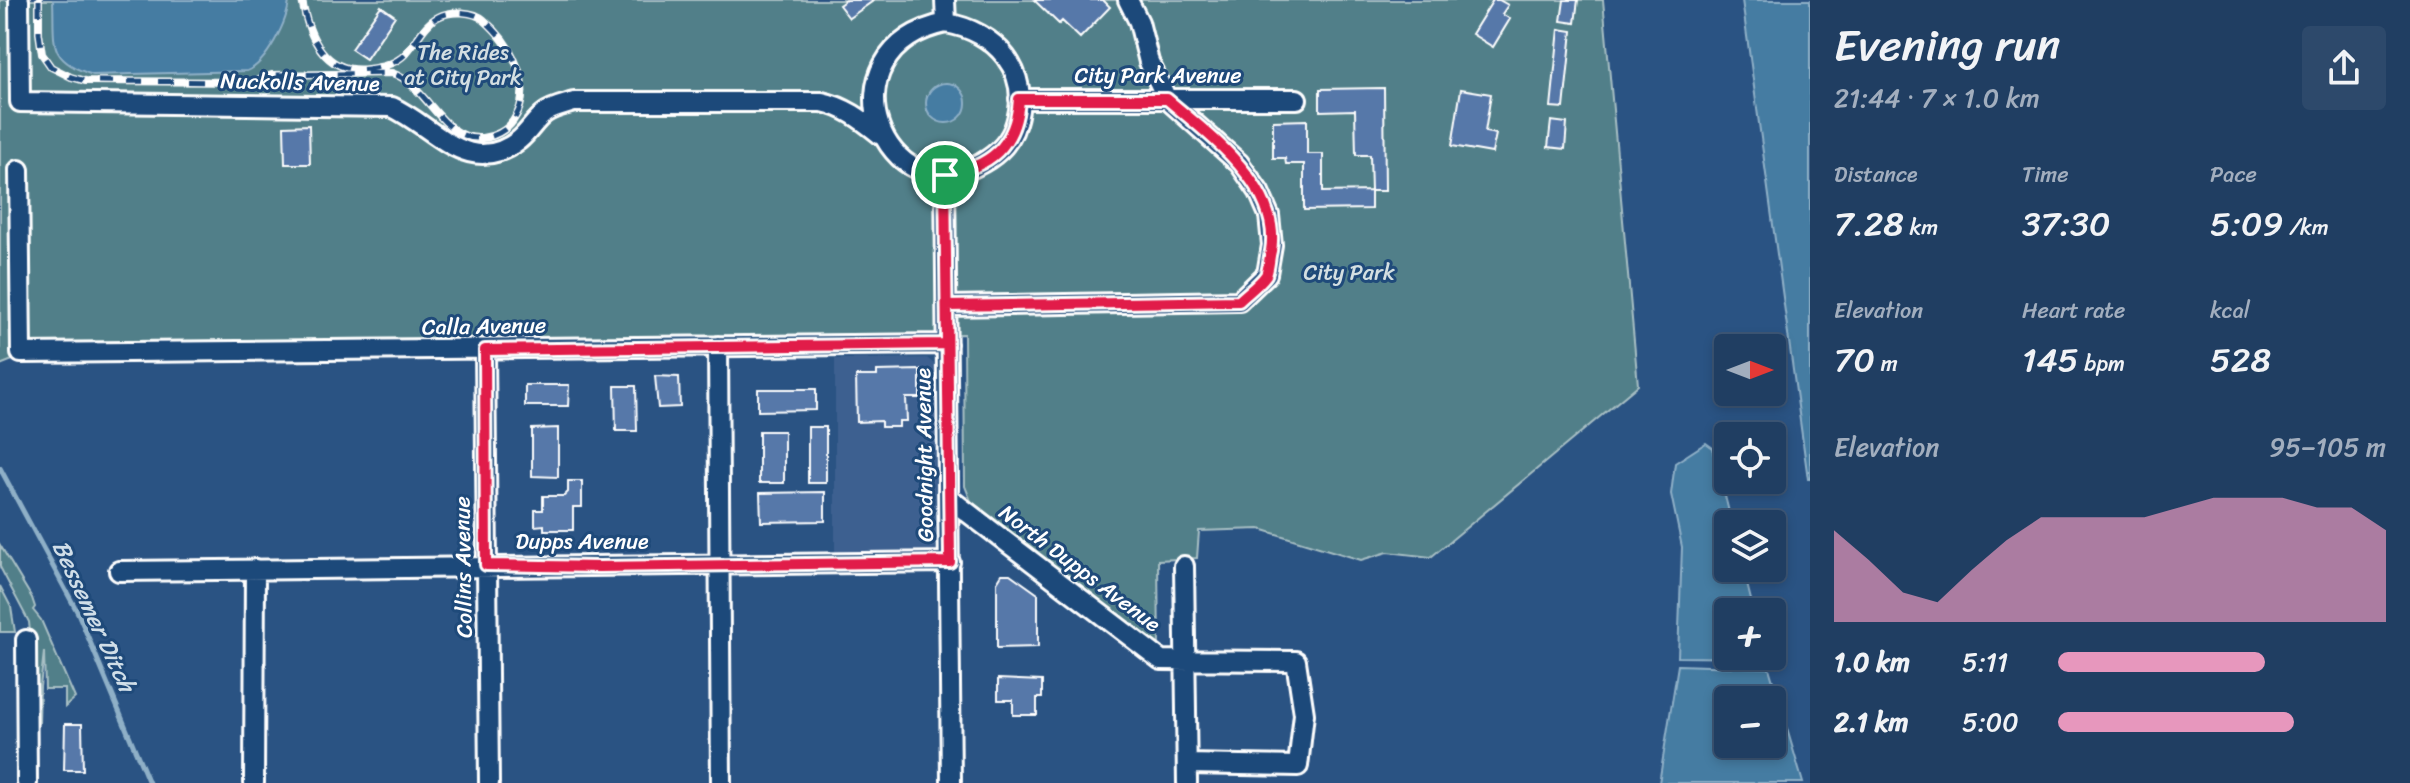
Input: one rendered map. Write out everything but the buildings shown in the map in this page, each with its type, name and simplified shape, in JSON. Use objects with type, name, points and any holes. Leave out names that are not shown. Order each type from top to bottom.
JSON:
[{"type":"street","name":"Nuckolls Avenue","points":[[19,0],[20,102],[392,107],[408,114],[448,144],[469,154],[505,150],[528,132],[546,112],[574,102],[822,102],[839,105],[881,135]]},
{"type":"street","points":[[945,0],[946,23]]},
{"type":"street","points":[[947,306],[1239,301],[1267,274],[1272,245],[1269,215],[1259,192],[1239,163],[1167,99],[1149,62],[1139,22],[1128,0]]},
{"type":"street","points":[[946,23],[980,33],[992,41],[1010,61],[1020,91],[1012,133],[997,154],[969,171],[945,175],[906,164],[881,135],[874,96],[877,80],[891,53],[905,39],[927,27],[946,23]]},
{"type":"street","name":"City Park Avenue","points":[[1019,99],[1297,99]]},
{"type":"street","name":"Calla Avenue","points":[[19,170],[21,353],[947,344]]},
{"type":"street","name":"Goodnight Avenue","points":[[945,175],[951,783]]},
{"type":"street","points":[[718,346],[721,783]]},
{"type":"street","name":"Collins Avenue","points":[[485,350],[489,783]]},
{"type":"street","name":"North Dupps Avenue","points":[[950,499],[1161,660],[1296,661],[1304,714],[1298,766],[1187,774]]},
{"type":"street","name":"Dupps Avenue","points":[[119,571],[950,562]]},
{"type":"street","points":[[1184,566],[1187,774]]},
{"type":"street","points":[[254,783],[255,569]]},
{"type":"street","points":[[26,640],[27,783]]},
{"type":"shaded area","points":[[53,0],[289,0],[275,41],[261,60],[247,71],[93,75],[67,63],[60,56],[54,39]]},
{"type":"shaded area","points":[[1742,0],[1810,0],[1810,479],[1808,479]]},
{"type":"shaded area","points":[[946,83],[960,89],[966,103],[960,117],[946,123],[932,117],[926,103],[932,89]]},
{"type":"shaded area","points":[[927,358],[935,365],[936,555],[835,555],[835,359]]},
{"type":"shaded area","points":[[1706,443],[1713,448],[1714,494],[1724,494],[1728,510],[1714,510],[1714,582],[1746,582],[1750,598],[1714,598],[1714,657],[1678,657],[1682,547],[1671,494],[1675,463]]},
{"type":"shaded area","points":[[1678,665],[1714,666],[1714,670],[1770,670],[1774,686],[1714,686],[1714,758],[1786,758],[1786,726],[1803,783],[1659,783]]},
{"type":"green space","name":"City Park","points":[[0,0],[1603,0],[1638,385],[1431,557],[1388,552],[1361,560],[1260,529],[1199,531],[1197,558],[1158,560],[1159,649],[971,501],[965,486],[964,334],[50,345],[0,365]],"holes":[[[955,85],[964,95],[965,108],[927,110],[927,96]]]},
{"type":"green space","points":[[0,545],[32,598],[33,610],[41,620],[75,698],[65,707],[65,689],[45,689],[44,652],[39,724],[36,637],[30,632],[29,622],[0,567]]},
{"type":"green space","points":[[0,586],[11,607],[15,632],[0,632]]},
{"type":"waterway","name":"Bessemer Ditch","points":[[0,468],[78,613],[149,783]]},
{"type":"railway","points":[[39,0],[42,54],[51,67],[85,81],[254,82],[272,75],[392,73],[416,89],[456,131],[468,137],[482,138],[503,131],[520,108],[522,95],[518,67],[504,41],[480,17],[462,12],[443,15],[433,20],[398,60],[368,69],[353,69],[340,66],[321,50],[309,27],[302,0]]},
{"type":"route","points":[[1019,99],[1167,99],[1239,163],[1259,192],[1269,215],[1272,245],[1267,274],[1239,301],[947,306],[950,562],[599,567],[486,565],[485,350],[947,344],[945,175],[969,171],[997,154],[1012,133],[1019,99]]},
{"type":"park label","name":"The Rides at City Park","points":[[463,64]]}]
